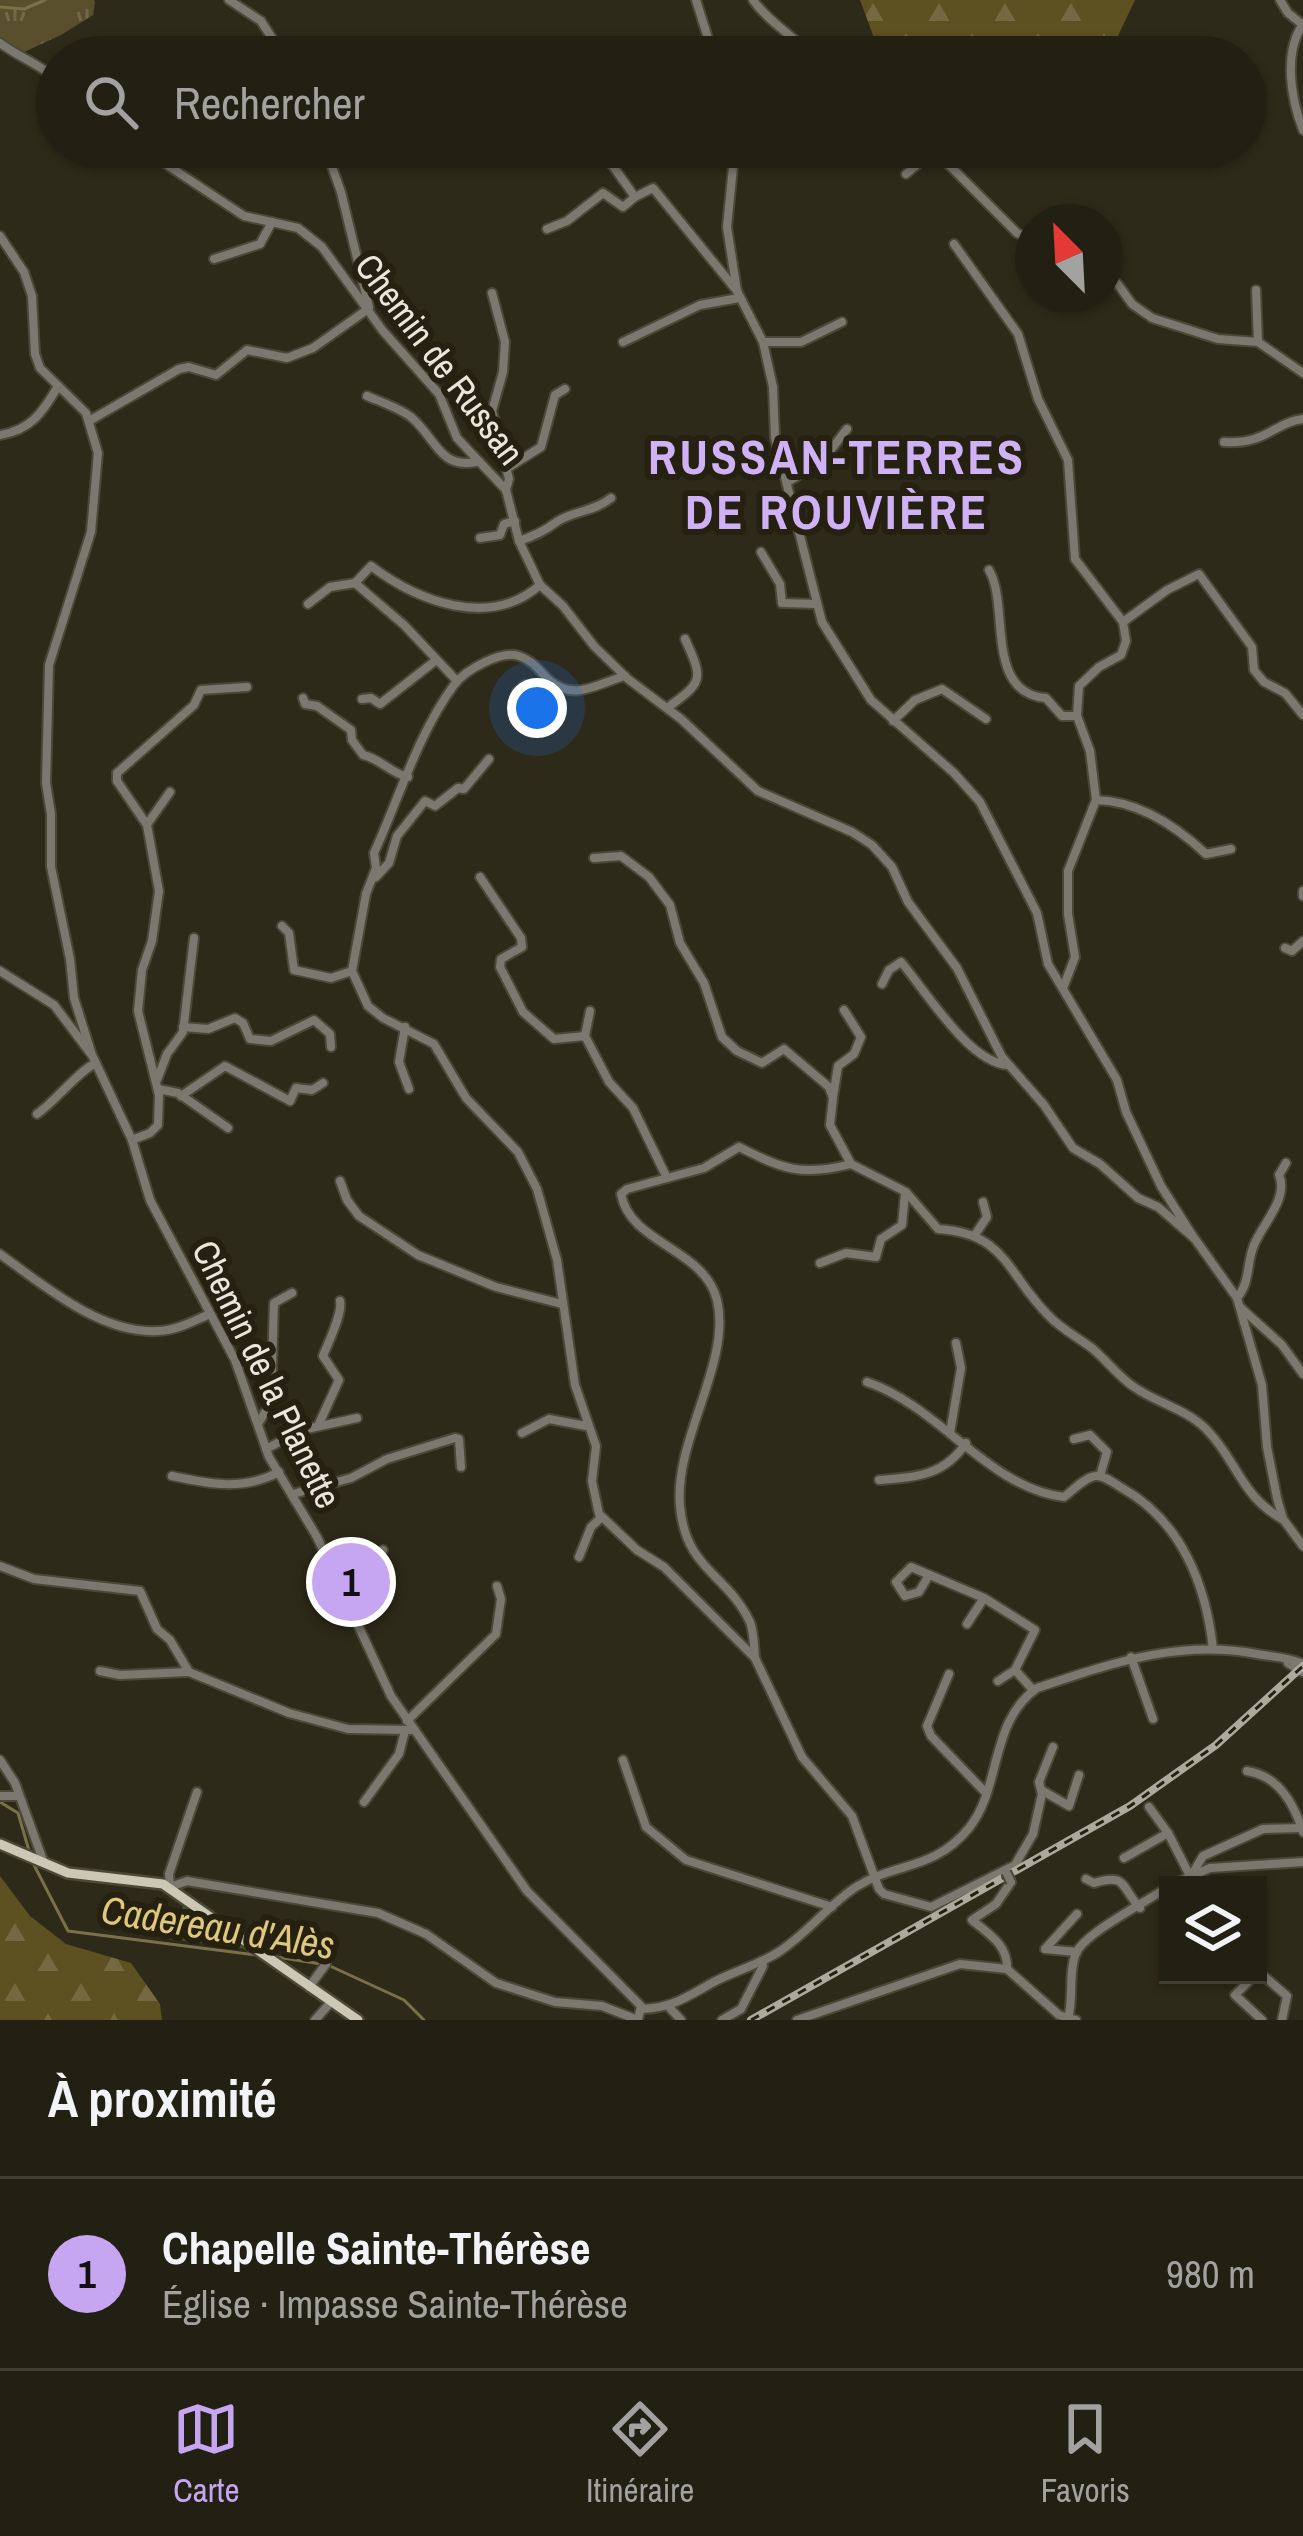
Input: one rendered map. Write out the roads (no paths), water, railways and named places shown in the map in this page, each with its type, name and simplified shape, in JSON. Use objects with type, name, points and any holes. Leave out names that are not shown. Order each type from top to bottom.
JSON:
[{"type":"main road","points":[[0,1844],[83,1876],[145,1879],[170,1887],[358,2020]]},
{"type":"street","points":[[229,0],[261,21],[271,36]]},
{"type":"street","points":[[696,0],[707,36]]},
{"type":"street","points":[[753,0],[764,15],[794,36]]},
{"type":"street","points":[[1280,0],[1303,25],[1292,47],[1295,109],[1303,130]]},
{"type":"street","points":[[0,43],[36,63]]},
{"type":"street","name":"Chemin de Russan","points":[[172,168],[244,216],[298,228],[359,289]]},
{"type":"street","points":[[89,421],[179,369],[216,375],[247,350],[279,359],[314,348],[368,309],[359,289],[332,168]]},
{"type":"street","points":[[614,168],[635,197]]},
{"type":"street","points":[[733,168],[727,227],[738,294]]},
{"type":"street","points":[[906,174],[912,168]]},
{"type":"street","points":[[952,168],[1015,231]]},
{"type":"street","points":[[547,229],[567,221],[603,193],[623,207],[653,188],[738,294],[763,342],[773,387],[775,438],[822,622],[871,700],[980,802],[1031,901],[1048,964],[1118,1080],[1126,1112],[1161,1186],[1238,1303],[1302,1371]]},
{"type":"street","points":[[214,259],[260,244],[272,222]]},
{"type":"street","points":[[0,236],[24,272],[32,296],[34,354],[44,374],[77,400],[89,421],[99,467],[94,516],[49,665],[46,783],[51,867],[74,998],[94,1059]]},
{"type":"street","points":[[954,244],[1018,334],[1038,399],[1068,460],[1075,559],[1123,622],[1125,650],[1079,686],[1077,716],[1090,751],[1096,800],[1068,871],[1068,914],[1076,957],[1062,989]]},
{"type":"street","points":[[1256,290],[1258,342]]},
{"type":"street","points":[[1123,291],[1152,318],[1218,339],[1258,342],[1303,373]]},
{"type":"street","points":[[491,293],[505,343],[492,411],[506,469],[506,490]]},
{"type":"street","points":[[622,342],[700,305],[738,294]]},
{"type":"street","name":"Chemin de Russan","points":[[368,309],[439,394],[457,438],[506,490],[519,541],[540,585],[625,676],[758,791],[872,845],[892,867],[908,902],[957,968],[1010,1065],[1072,1148],[1100,1164],[1195,1239]]},
{"type":"street","points":[[763,342],[801,342],[842,322]]},
{"type":"street","points":[[0,434],[22,429],[42,415],[58,386]]},
{"type":"street","points":[[506,469],[541,447],[555,395],[565,389]]},
{"type":"street","points":[[367,396],[407,414],[444,459],[460,466],[477,462]]},
{"type":"street","points":[[1224,442],[1270,436],[1294,419],[1303,419]]},
{"type":"street","points":[[789,481],[822,461],[847,430]]},
{"type":"street","points":[[519,541],[611,498]]},
{"type":"street","points":[[480,538],[500,535],[504,524],[515,521]]},
{"type":"street","points":[[761,552],[780,584],[782,603],[817,604]]},
{"type":"street","points":[[308,604],[330,587],[355,583],[371,566],[397,585],[438,601],[495,610],[524,599],[540,585]]},
{"type":"street","points":[[989,569],[999,594],[999,640],[1012,676],[1034,697],[1046,698],[1062,716],[1077,716]]},
{"type":"street","points":[[1123,622],[1199,574],[1252,647],[1254,670],[1264,682],[1286,693],[1303,715]]},
{"type":"street","points":[[355,583],[457,681]]},
{"type":"street","points":[[667,708],[697,686],[700,677],[686,639]]},
{"type":"street","points":[[553,684],[516,654],[494,658],[457,681],[420,746],[374,853],[376,868],[352,971],[368,1006],[434,1044],[466,1098],[526,1165],[557,1259],[574,1384],[596,1446],[593,1489],[602,1517],[637,1550],[664,1567],[755,1658]]},
{"type":"street","points":[[362,699],[380,704],[435,661]]},
{"type":"street","points":[[556,716],[528,703],[517,692],[526,685],[553,684],[582,692],[625,676]]},
{"type":"street","points":[[132,1140],[158,1125],[158,1085],[138,1010],[142,970],[160,899],[147,825],[117,782],[117,773],[194,705],[201,690],[247,687]]},
{"type":"street","points":[[893,721],[915,700],[942,689],[986,719]]},
{"type":"street","points":[[303,698],[305,704],[317,706],[351,730],[363,755],[408,777]]},
{"type":"street","points":[[371,882],[389,863],[397,836],[425,801],[435,806],[458,788],[464,789],[489,759]]},
{"type":"street","points":[[147,825],[170,792]]},
{"type":"street","points":[[1096,800],[1140,807],[1206,854],[1231,849]]},
{"type":"street","points":[[594,858],[621,856],[649,877],[670,905],[680,943],[704,983],[722,1037],[762,1063],[784,1049],[829,1088],[833,1098]]},
{"type":"street","points":[[480,877],[521,938],[522,947],[501,959],[500,967],[523,1012],[554,1040],[585,1036]]},
{"type":"street","points":[[281,926],[289,932],[294,970],[331,978],[352,971]]},
{"type":"street","points":[[158,1085],[183,1028],[194,938]]},
{"type":"street","points":[[1285,949],[1292,951],[1303,941]]},
{"type":"street","points":[[882,984],[889,970],[901,962],[960,1039],[999,1064],[1010,1065]]},
{"type":"street","points":[[0,971],[54,1005],[94,1059]]},
{"type":"street","points":[[844,1010],[861,1037],[854,1054],[835,1072],[830,1125],[851,1164],[905,1192],[938,1229],[967,1231],[997,1251],[1048,1316],[1096,1351],[1131,1386],[1194,1418],[1208,1431],[1249,1495],[1283,1520],[1303,1546]]},
{"type":"street","points":[[590,1011],[585,1036],[609,1082],[633,1108],[667,1178]]},
{"type":"street","points":[[183,1028],[208,1030],[235,1018],[243,1023],[250,1039],[271,1041],[314,1020],[330,1034],[331,1047]]},
{"type":"street","points":[[405,1027],[399,1062],[409,1089]]},
{"type":"street","points":[[37,1114],[62,1096],[94,1059]]},
{"type":"street","name":"Chemin de la Planette","points":[[94,1059],[132,1140],[150,1200],[236,1360],[266,1449],[408,1727],[446,1771],[527,1891],[639,2016]]},
{"type":"street","points":[[182,1096],[225,1066],[290,1101],[296,1088],[312,1090],[323,1083]]},
{"type":"street","points":[[158,1085],[229,1128]]},
{"type":"street","points":[[851,1164],[819,1172],[784,1169],[739,1147],[704,1168],[622,1191],[623,1208],[640,1227],[684,1256],[717,1299],[709,1381],[679,1480],[680,1509],[692,1553],[748,1618],[755,1658],[802,1757],[853,1816],[884,1894],[931,1907],[1008,1875]]},
{"type":"street","points":[[1283,1520],[1267,1447],[1262,1385],[1238,1303],[1249,1279],[1254,1246],[1280,1195],[1279,1175],[1286,1163]]},
{"type":"street","points":[[340,1181],[346,1200],[359,1216],[418,1255],[496,1286],[562,1304]]},
{"type":"street","points":[[820,1263],[846,1253],[876,1257],[881,1239],[902,1225],[905,1192]]},
{"type":"street","points":[[974,1236],[987,1217],[983,1202]]},
{"type":"street","points":[[0,1254],[65,1299],[127,1328],[177,1328],[210,1314]]},
{"type":"street","points":[[258,1424],[271,1402],[274,1304],[292,1293]]},
{"type":"street","points":[[318,1426],[339,1380],[323,1356],[342,1309],[340,1301]]},
{"type":"street","points":[[950,1433],[961,1368],[956,1343]]},
{"type":"street","points":[[867,1382],[898,1393],[1014,1482],[1064,1497],[1100,1476],[1138,1497],[1170,1526],[1201,1589],[1213,1649]]},
{"type":"street","points":[[266,1449],[302,1430],[357,1418]]},
{"type":"street","points":[[522,1432],[549,1419],[587,1426]]},
{"type":"street","points":[[1074,1439],[1090,1435],[1107,1452],[1100,1476]]},
{"type":"street","points":[[293,1494],[351,1478],[387,1460],[455,1438],[463,1449],[461,1467]]},
{"type":"street","points":[[879,1480],[927,1477],[949,1464],[966,1443]]},
{"type":"street","points":[[172,1476],[202,1485],[233,1486],[279,1472]]},
{"type":"street","points":[[579,1557],[591,1527],[602,1517]]},
{"type":"street","points":[[338,1584],[383,1550]]},
{"type":"street","points":[[0,1566],[34,1579],[140,1591],[157,1629],[170,1640],[189,1672]]},
{"type":"street","points":[[929,1574],[919,1592],[905,1596],[896,1582],[908,1567],[929,1574],[984,1598],[1035,1630],[1015,1670],[998,1681]]},
{"type":"street","points":[[364,1802],[399,1754],[408,1727],[496,1634],[501,1599],[497,1586]]},
{"type":"street","points":[[967,1624],[984,1598]]},
{"type":"street","points":[[196,1792],[169,1874],[170,1887],[187,1882],[378,1913],[426,1934],[496,1983],[555,2002],[602,2006],[639,2016],[669,2007],[777,1953],[858,1886],[946,1850],[973,1821],[1004,1731],[1033,1690],[1131,1657],[1166,1651],[1213,1649],[1270,1656],[1303,1668]]},
{"type":"street","points":[[1131,1657],[1153,1719]]},
{"type":"street","points":[[1015,1670],[1033,1690]]},
{"type":"street","points":[[100,1671],[121,1675],[189,1672],[289,1714],[348,1729],[408,1727]]},
{"type":"street","points":[[950,1674],[927,1726],[985,1792]]},
{"type":"street","points":[[1007,1969],[996,1939],[972,1920],[996,1904],[1033,1834],[1040,1786],[1053,1747]]},
{"type":"street","points":[[0,1760],[19,1796],[41,1863]]},
{"type":"street","points":[[623,1760],[646,1827],[686,1861],[832,1907]]},
{"type":"street","points":[[1191,1873],[1203,1856],[1263,1829],[1303,1830],[1295,1810],[1268,1776],[1247,1771]]},
{"type":"street","points":[[1040,1786],[1069,1806],[1079,1775]]},
{"type":"street","points":[[0,1796],[19,1796]]},
{"type":"street","points":[[1149,1807],[1191,1873]]},
{"type":"street","points":[[1124,1858],[1168,1833]]},
{"type":"street","points":[[1186,1876],[1227,1866],[1303,1862]]},
{"type":"street","points":[[1086,1879],[1094,1883],[1119,1879],[1140,1908]]},
{"type":"street","points":[[797,2020],[960,1964],[1007,1969],[1071,2019],[1077,1952],[1088,1937],[1159,1894]]},
{"type":"street","points":[[1077,1914],[1045,1946],[1048,1951],[1077,1952]]},
{"type":"street","points":[[722,2020],[741,2009],[762,1961]]},
{"type":"street","points":[[309,1987],[326,1964]]},
{"type":"street","points":[[1267,1981],[1288,1996],[1282,2020]]},
{"type":"street","points":[[1246,1984],[1235,1995],[1262,2020]]},
{"type":"street","points":[[315,2020],[331,2002]]},
{"type":"street","points":[[669,2007],[681,2020]]},
{"type":"waterway","points":[[0,7],[24,9],[45,0]]},
{"type":"waterway","name":"Cadereau d'Alès","points":[[0,1802],[18,1813],[30,1854]]},
{"type":"waterway","name":"Cadereau d'Alès","points":[[33,1863],[68,1931],[256,1955]]},
{"type":"waterway","name":"Cadereau d'Alès","points":[[277,1957],[321,1964]]},
{"type":"waterway","name":"Cadereau d'Alès","points":[[330,1966],[404,2000],[424,2020]]},
{"type":"railway","points":[[751,2020],[1130,1806],[1216,1745],[1303,1666]]},
{"type":"place","name":"Chapelle Sainte-Thérèse","points":[[351,1582]]},
{"type":"district","name":"RUSSAN-TERRES DE ROUVIÈRE","points":[[837,484]]}]
